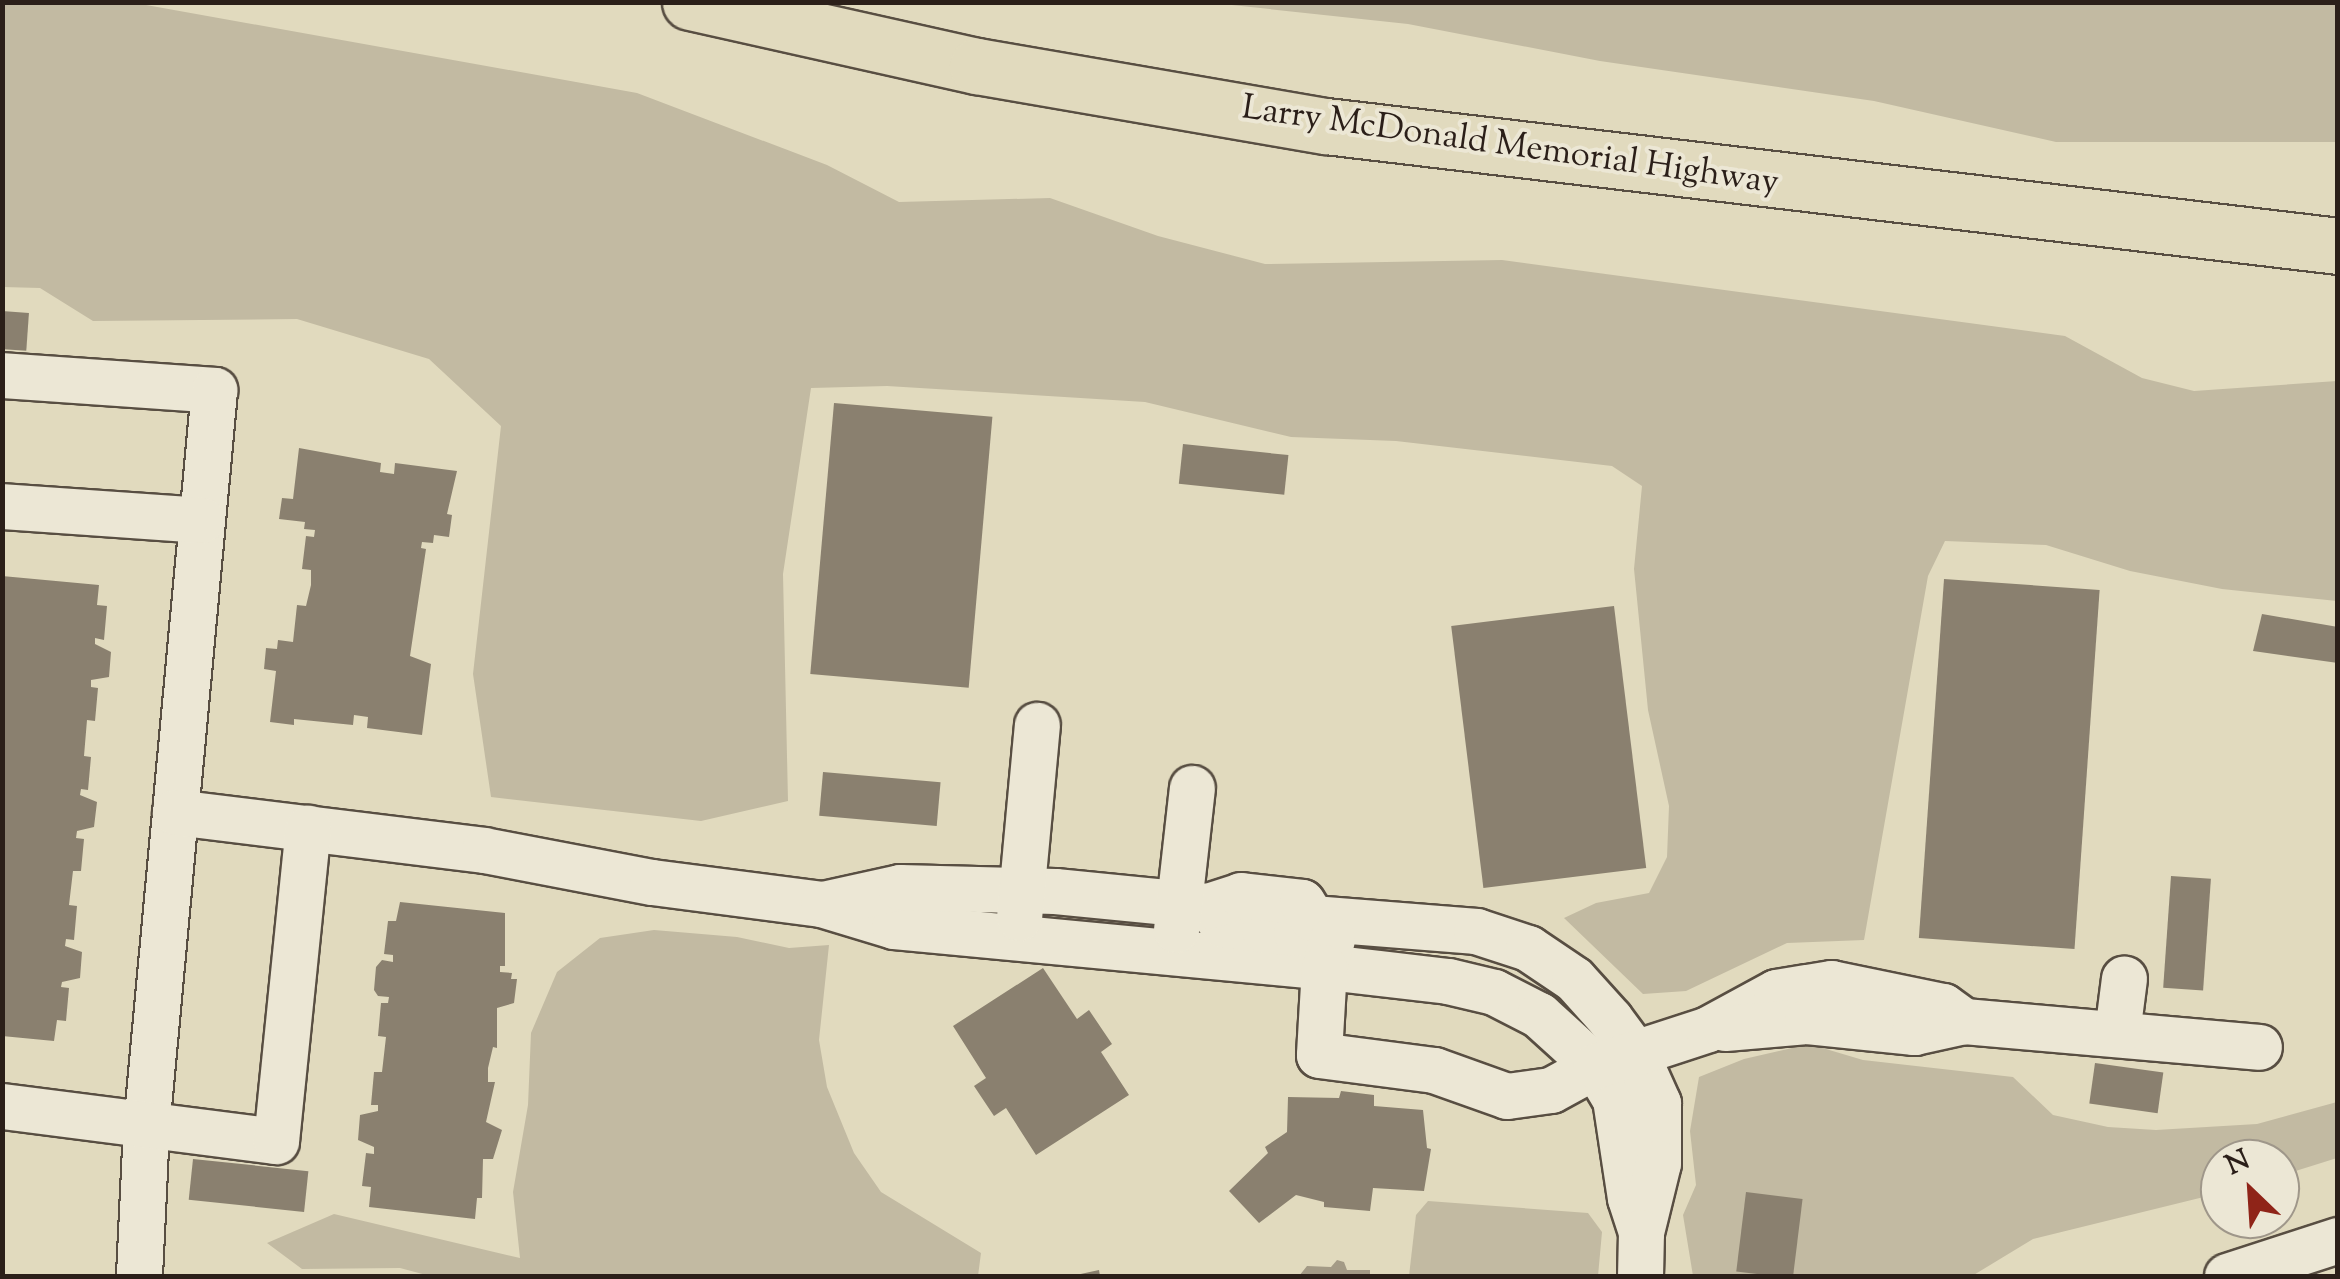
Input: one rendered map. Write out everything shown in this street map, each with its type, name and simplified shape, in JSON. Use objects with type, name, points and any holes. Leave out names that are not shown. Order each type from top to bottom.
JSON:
[{"type":"highway","name":"Larry McDonald Memorial Highway","points":[[690,2],[977,66],[1326,126],[2338,246]]},
{"type":"street","points":[[2,374],[214,390],[146,1127],[139,1276]]},
{"type":"street","points":[[2,506],[202,520]]},
{"type":"street","points":[[1018,935],[1037,726]]},
{"type":"street","points":[[1174,951],[1194,904],[1192,788]]},
{"type":"street","points":[[175,812],[394,836],[652,882],[822,904],[894,926],[1324,967],[1448,981],[1494,992],[1540,1014],[1616,1060],[1658,1103],[1658,1162],[1641,1232],[1640,1276]]},
{"type":"street","points":[[2,1106],[276,1141],[308,828]]},
{"type":"street","points":[[822,904],[900,887],[1021,890],[1194,904],[1222,924],[1296,933],[1324,919],[1476,931],[1528,948],[1574,979],[1616,1060]]},
{"type":"street","points":[[1324,919],[1319,1055],[1434,1070],[1507,1096],[1552,1090],[1616,1060],[1708,1029],[1808,1021],[1914,1032],[1964,1022],[2118,1032],[2259,1047]]},
{"type":"street","points":[[2118,1032],[2124,978]]},
{"type":"street","points":[[2227,1276],[2338,1240]]},
{"type":"shaded area","points":[[3,2],[135,3],[637,93],[827,165],[899,202],[1050,198],[1158,236],[1265,264],[1502,260],[2065,336],[2142,378],[2194,391],[2337,381],[2337,601],[2222,589],[2130,571],[2046,545],[1945,541],[1928,576],[1864,940],[1787,943],[1686,991],[1643,994],[1564,918],[1596,903],[1649,893],[1667,857],[1669,806],[1648,710],[1634,569],[1642,486],[1612,466],[1396,441],[1291,437],[1145,402],[887,386],[811,388],[783,574],[788,801],[701,821],[491,797],[473,674],[501,426],[429,359],[297,319],[93,321],[40,288],[3,287]]},
{"type":"shaded area","points":[[1213,3],[2337,3],[2337,142],[2056,142],[1874,101],[1600,61],[1408,24]]},
{"type":"shaded area","points":[[654,930],[737,937],[789,948],[829,945],[819,1040],[827,1087],[854,1153],[881,1192],[981,1253],[978,1276],[430,1276],[400,1268],[302,1269],[267,1243],[334,1214],[520,1258],[513,1192],[528,1105],[531,1033],[557,972],[600,938]]},
{"type":"shaded area","points":[[1809,1044],[1863,1060],[2013,1077],[2053,1115],[2108,1127],[2156,1130],[2257,1124],[2337,1102],[2337,1158],[2300,1170],[2300,1139],[2200,1139],[2200,1198],[2033,1239],[1972,1276],[1693,1276],[1683,1215],[1696,1185],[1690,1131],[1699,1077],[1744,1059]]},
{"type":"shaded area","points":[[1428,1201],[1588,1213],[1602,1232],[1598,1276],[1409,1276],[1416,1215]]},
{"type":"shaded area","points":[[1337,1260],[1344,1262],[1347,1270],[1370,1270],[1370,1276],[1299,1276],[1307,1266],[1331,1267]]},
{"type":"building","points":[[2,311],[29,313],[26,351],[2,349]]},
{"type":"building","points":[[834,403],[992,417],[969,688],[810,674]]},
{"type":"building","points":[[1183,444],[1288,455],[1284,495],[1179,484]]},
{"type":"building","points":[[299,448],[381,463],[380,472],[394,474],[395,463],[457,471],[447,514],[452,515],[449,537],[434,535],[433,543],[422,542],[421,548],[426,549],[410,656],[431,664],[422,735],[367,728],[368,717],[354,715],[353,725],[294,719],[294,725],[270,722],[276,671],[264,669],[266,648],[277,649],[278,640],[293,642],[297,605],[306,606],[311,585],[311,570],[302,569],[306,536],[314,537],[315,530],[304,529],[305,522],[279,519],[282,498],[293,499]]},
{"type":"building","points":[[2,576],[99,585],[97,605],[107,606],[104,640],[95,638],[95,644],[111,652],[109,677],[91,680],[91,687],[98,688],[95,721],[87,720],[84,756],[91,757],[88,790],[81,789],[80,795],[97,802],[94,827],[77,831],[76,838],[84,839],[81,871],[73,871],[69,905],[77,906],[74,940],[66,939],[65,946],[82,952],[80,978],[62,982],[61,987],[69,988],[66,1021],[57,1020],[54,1041],[2,1036]]},
{"type":"building","points":[[1944,579],[2100,590],[2075,949],[1919,938]]},
{"type":"building","points":[[1614,606],[1646,868],[1483,888],[1451,626]]},
{"type":"building","points":[[2262,614],[2338,627],[2338,663],[2253,651]]},
{"type":"building","points":[[823,772],[941,782],[937,826],[819,816]]},
{"type":"building","points":[[2171,876],[2211,879],[2203,991],[2163,988]]},
{"type":"building","points":[[400,902],[505,913],[505,966],[500,966],[500,972],[512,973],[511,979],[517,979],[514,1003],[497,1008],[497,1048],[493,1047],[488,1068],[488,1082],[495,1082],[486,1122],[502,1130],[493,1159],[483,1159],[482,1198],[477,1198],[475,1219],[369,1207],[371,1187],[362,1186],[366,1153],[374,1154],[374,1147],[358,1140],[360,1115],[378,1111],[378,1105],[371,1105],[374,1072],[382,1072],[386,1037],[378,1036],[381,1003],[388,1003],[389,997],[378,996],[374,990],[376,967],[382,960],[393,962],[393,955],[384,954],[388,921],[396,921]]},
{"type":"building","points":[[1043,968],[1077,1019],[1089,1010],[1112,1044],[1101,1052],[1129,1095],[1036,1155],[1006,1108],[994,1116],[974,1086],[986,1078],[953,1026]]},
{"type":"building","points":[[2095,1063],[2163,1073],[2158,1113],[2089,1104]]},
{"type":"building","points":[[1341,1091],[1374,1095],[1374,1106],[1423,1110],[1427,1148],[1431,1149],[1424,1191],[1373,1188],[1370,1211],[1324,1207],[1324,1202],[1296,1195],[1259,1223],[1229,1191],[1268,1153],[1265,1147],[1287,1132],[1288,1097],[1339,1098]]},
{"type":"building","points":[[193,1159],[308,1171],[304,1212],[189,1200]]},
{"type":"building","points":[[1746,1192],[1803,1199],[1793,1276],[1736,1271]]},
{"type":"building","points":[[1099,1270],[1100,1276],[1076,1276],[1076,1275]]}]
